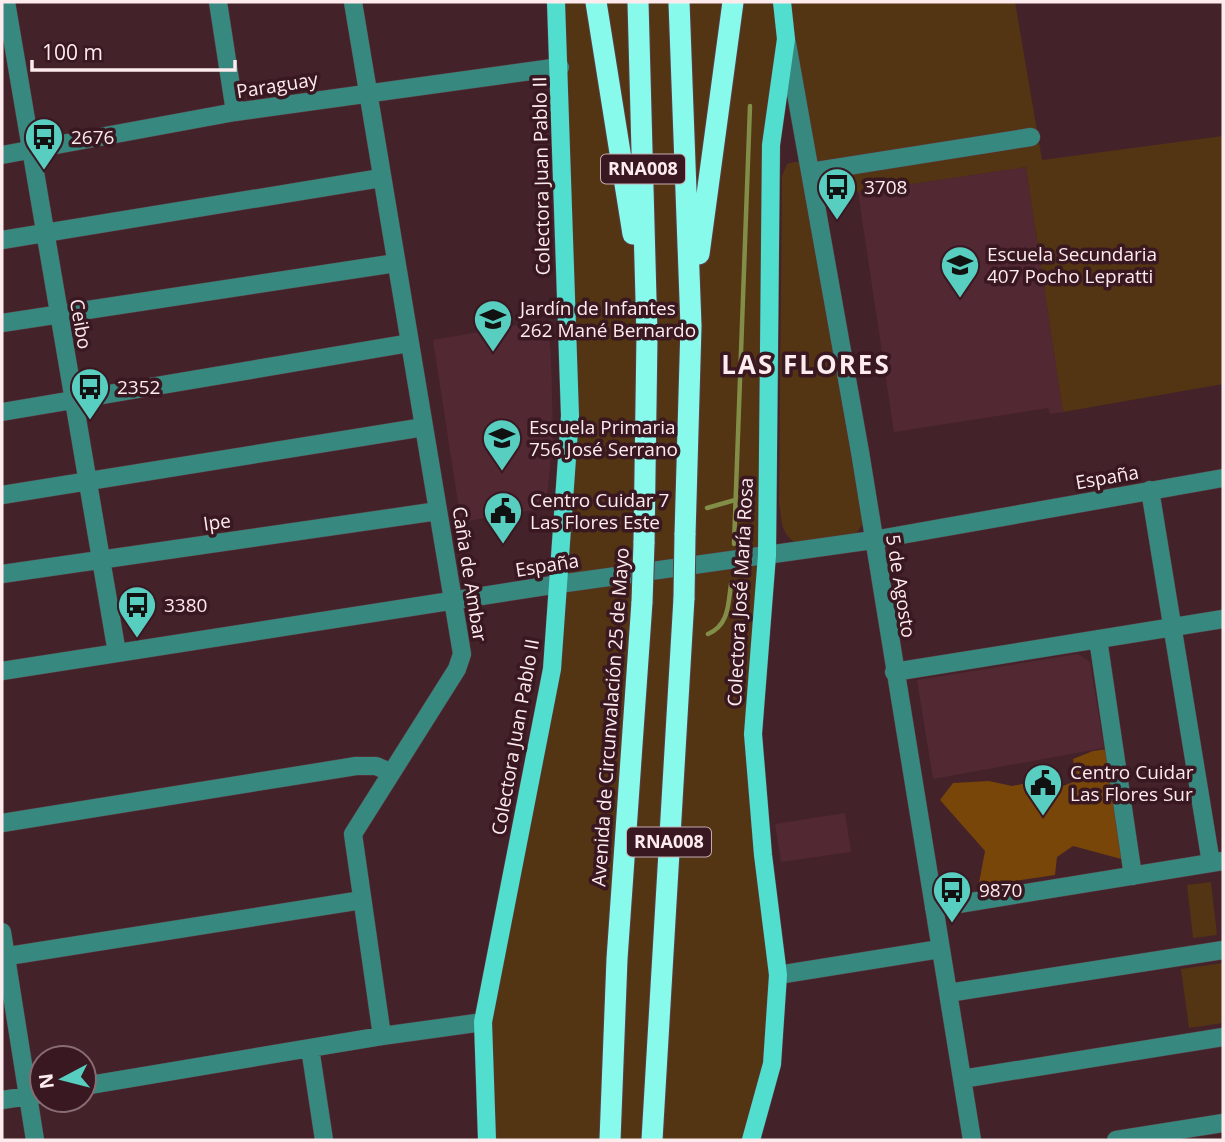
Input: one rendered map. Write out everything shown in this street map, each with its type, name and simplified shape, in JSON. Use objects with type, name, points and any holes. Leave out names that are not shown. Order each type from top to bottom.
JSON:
[{"type":"highway","points":[[596,2],[647,336]]},
{"type":"highway","name":"Avenida de Circunvalación 25 de Mayo","points":[[610,1140],[617,959],[644,542],[647,336],[638,2]]},
{"type":"highway","name":"RNA008","points":[[652,1140],[684,598],[691,326],[680,2]]},
{"type":"highway","points":[[691,326],[708,171],[733,2]]},
{"type":"highway","points":[[595,1140],[617,959]]},
{"type":"main road","name":"Colectora Juan Pablo II","points":[[487,1140],[483,1022],[552,669],[570,416],[556,2]]},
{"type":"main road","name":"Colectora José María Rosa","points":[[751,1140],[772,1064],[778,975],[754,767],[753,734],[767,555],[771,145],[786,39],[782,2]]},
{"type":"street","name":"Ceibo","points":[[6,2],[8,52],[30,150],[117,653]]},
{"type":"street","points":[[218,2],[235,112]]},
{"type":"street","name":"Caña de Ambar","points":[[353,2],[454,602],[461,661],[353,834],[382,1036]]},
{"type":"street","name":"5 de Agosto","points":[[786,39],[873,540],[972,1140]]},
{"type":"street","name":"Paraguay","points":[[2,155],[235,112],[560,67]]},
{"type":"street","points":[[810,172],[1031,137]]},
{"type":"street","points":[[2,240],[381,178]]},
{"type":"street","points":[[2,323],[396,263]]},
{"type":"street","points":[[2,412],[410,343]]},
{"type":"street","points":[[2,495],[424,427]]},
{"type":"street","name":"España","points":[[2,671],[559,584],[873,540],[1223,478]]},
{"type":"street","points":[[934,908],[1217,862],[1172,628],[1150,490]]},
{"type":"street","name":"Ipe","points":[[2,574],[438,511]]},
{"type":"street","points":[[894,672],[1223,619]]},
{"type":"street","points":[[1098,639],[1133,876]]},
{"type":"street","points":[[2,823],[356,766],[376,766],[390,772]]},
{"type":"street","points":[[4,956],[362,900]]},
{"type":"street","points":[[2,932],[4,956],[28,1064]]},
{"type":"street","points":[[778,975],[940,949]]},
{"type":"street","points":[[948,993],[1223,950]]},
{"type":"street","points":[[98,1084],[382,1036],[483,1022]]},
{"type":"street","points":[[962,1079],[1223,1037]]},
{"type":"street","points":[[310,1048],[324,1140]]},
{"type":"street","points":[[2,1100],[28,1096]]},
{"type":"street","points":[[35,1114],[35,1140]]},
{"type":"street","points":[[1116,1140],[1223,1123]]},
{"type":"shaded area","points":[[556,2],[782,2],[771,145],[753,734],[778,975],[751,1140],[487,1140],[483,1022],[552,669],[570,416]]},
{"type":"shaded area","points":[[789,2],[1015,2],[1042,160],[1223,136],[1223,384],[1063,412],[1026,167],[858,192],[838,186],[822,189]]},
{"type":"shaded area","points":[[799,162],[863,523],[856,534],[796,543],[784,531],[779,504],[782,176],[787,164]]},
{"type":"shaded area","name":"Escuela Secundaria 407 Pocho Lepratti","points":[[1026,167],[1063,412],[1050,414],[1048,408],[894,432],[858,192]]},
{"type":"shaded area","name":"Escuela Primaria 756 José Serrano","points":[[547,320],[551,355],[553,435],[546,508],[461,522],[433,340]]},
{"type":"shaded area","points":[[1078,654],[1090,662],[1104,748],[933,779],[917,680]]},
{"type":"shaded area","points":[[1108,749],[1125,860],[1073,846],[1057,857],[1055,875],[1000,883],[979,883],[985,851],[940,800],[953,783],[989,781],[1012,786],[1049,779],[1063,786],[1076,781],[1073,759],[1093,751]]},
{"type":"shaded area","points":[[845,813],[851,852],[781,862],[775,824]]},
{"type":"shaded area","points":[[1211,882],[1217,935],[1193,938],[1187,885]]},
{"type":"shaded area","points":[[1223,963],[1223,1023],[1189,1028],[1181,969]]},
{"type":"waterway","points":[[734,544],[750,106]]},
{"type":"waterway","points":[[707,508],[735,500]]},
{"type":"waterway","points":[[708,634],[724,620],[731,584]]},
{"type":"place","name":"2676","points":[[44,171]]},
{"type":"place","name":"3708","points":[[837,221]]},
{"type":"place","name":"Escuela Secundaria 407 Pocho Lepratti","points":[[960,299]]},
{"type":"place","name":"Jardín de Infantes 262 Mané Bernardo","points":[[493,353]]},
{"type":"place","name":"2352","points":[[90,421]]},
{"type":"place","name":"Escuela Primaria 756 José Serrano","points":[[502,472]]},
{"type":"place","name":"Centro Cuidar 7 Las Flores Este","points":[[503,545]]},
{"type":"place","name":"3380","points":[[137,639]]},
{"type":"place","name":"Centro Cuidar Las Flores Sur","points":[[1043,817]]},
{"type":"place","name":"9870","points":[[952,924]]},
{"type":"district","name":"LAS FLORES","points":[[806,365]]}]
